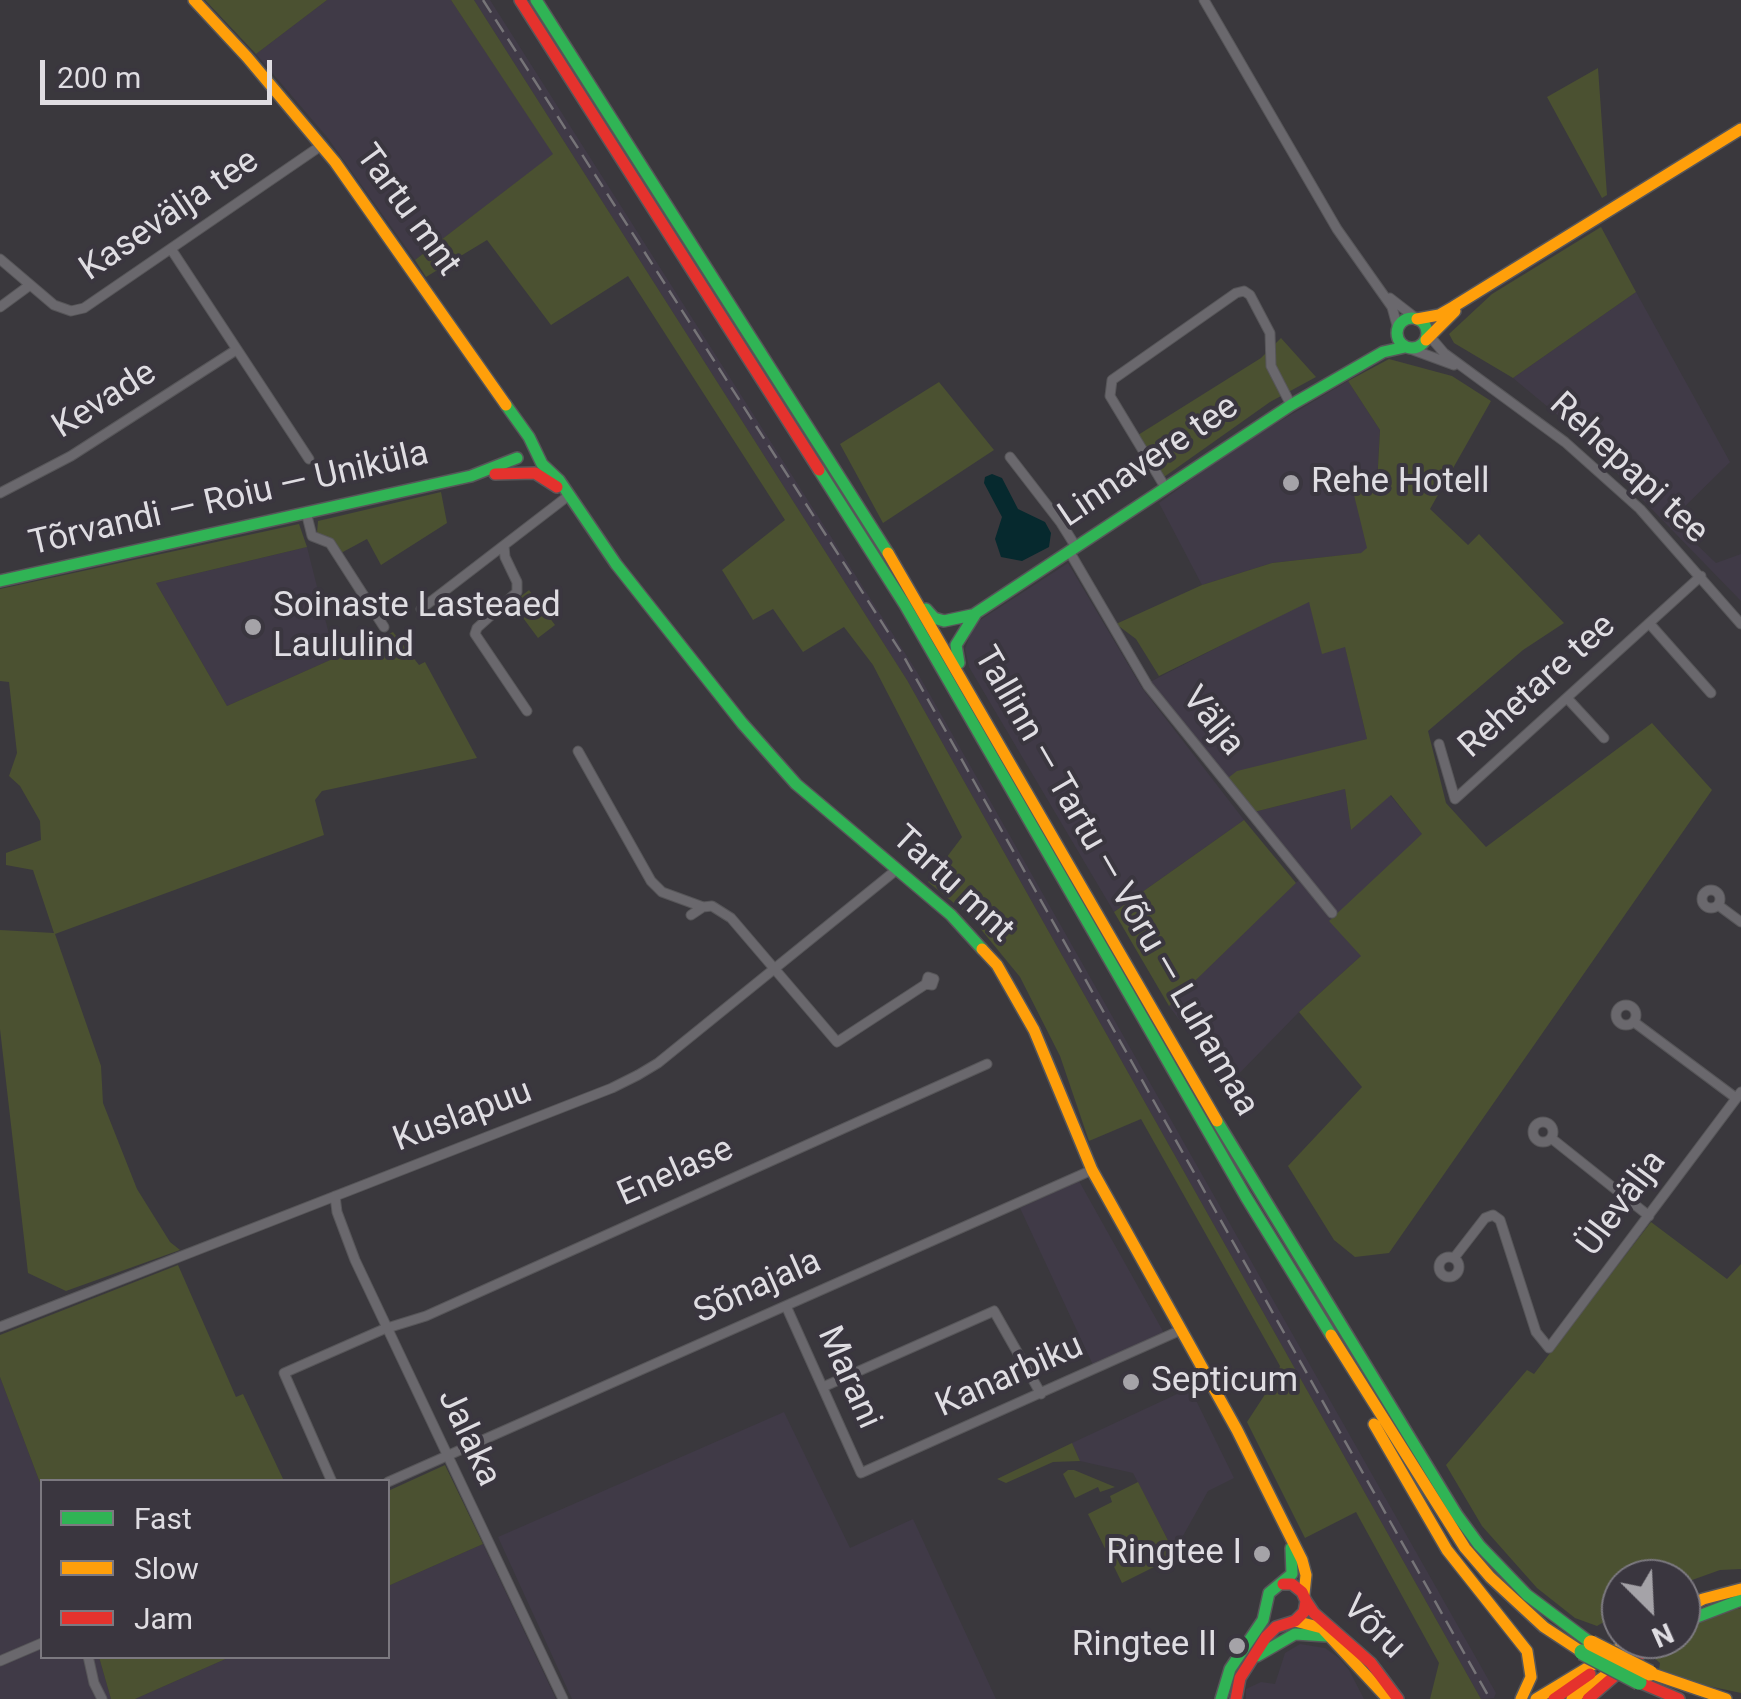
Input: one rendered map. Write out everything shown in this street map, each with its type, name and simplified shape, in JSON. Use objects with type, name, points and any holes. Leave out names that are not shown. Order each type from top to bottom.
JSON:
[{"type":"main road","name":"Tartu mnt","points":[[194,0],[248,56],[376,215],[518,424],[529,462],[559,480],[641,596],[773,760],[832,817],[951,915],[1012,988],[1034,1030],[1092,1170],[1237,1430]]},
{"type":"main road","name":"Tallinn — Tartu — Võru — Luhamaa","points":[[520,0],[905,605],[1246,1197],[1465,1548],[1518,1606],[1678,1699]]},
{"type":"main road","name":"Tallinn — Tartu — Võru — Luhamaa","points":[[536,0],[917,598],[1242,1164],[1456,1515],[1527,1596],[1587,1647]]},
{"type":"main road","name":"Linnavere tee","points":[[976,614],[1291,404],[1394,348],[1415,348],[1439,315],[1741,129]]},
{"type":"main road","name":"Linnavere tee","points":[[1358,365],[1408,319],[1425,332]]},
{"type":"main road","points":[[1398,329],[1397,337],[1405,347]]},
{"type":"main road","name":"Tõrvandi — Roiu — Uniküla","points":[[0,581],[529,462]]},
{"type":"main road","points":[[917,598],[939,620],[955,621],[976,614]]},
{"type":"main road","points":[[965,680],[956,645],[976,614]]},
{"type":"main road","points":[[1309,1296],[1310,1309],[1446,1550],[1527,1652],[1531,1676],[1521,1699]]},
{"type":"main road","name":"Võru","points":[[1237,1430],[1305,1570],[1305,1597],[1314,1613],[1370,1663],[1398,1699]]},
{"type":"main road","points":[[1221,1699],[1230,1668],[1257,1632],[1269,1593],[1283,1584],[1293,1567],[1289,1539]]},
{"type":"main road","points":[[1236,1699],[1240,1678],[1266,1637],[1304,1612],[1305,1597],[1296,1586],[1283,1584]]},
{"type":"main road","points":[[1701,1600],[1741,1589]]},
{"type":"main road","points":[[1701,1614],[1741,1600]]},
{"type":"main road","points":[[1266,1608],[1273,1619],[1290,1622]]},
{"type":"main road","name":"Võru","points":[[1290,1622],[1322,1628],[1336,1638],[1388,1699]]},
{"type":"main road","points":[[1253,1658],[1294,1634],[1315,1632],[1336,1638]]},
{"type":"main road","points":[[1536,1699],[1611,1659]]},
{"type":"main road","points":[[1554,1699],[1616,1659]]},
{"type":"main road","points":[[1572,1699],[1622,1659]]},
{"type":"main road","points":[[1588,1699],[1627,1659]]},
{"type":"main road","name":"Tallinn — Tartu — Võru — Luhamaa","points":[[1644,1678],[1726,1699]]},
{"type":"street","name":"Rehepapi tee","points":[[1204,0],[1337,229],[1392,307],[1398,329]]},
{"type":"street","name":"Kasevälja tee","points":[[0,258],[60,308],[78,310],[322,145]]},
{"type":"street","points":[[170,249],[309,459]]},
{"type":"street","points":[[0,307],[30,285]]},
{"type":"street","name":"Rehepapi tee","points":[[1380,290],[1464,368],[1565,442],[1640,509],[1741,624]]},
{"type":"street","points":[[1165,487],[1110,396],[1112,380],[1236,293],[1244,291],[1250,295],[1270,333],[1271,366],[1291,404]]},
{"type":"street","name":"Rehepapi tee","points":[[1405,347],[1464,368]]},
{"type":"street","name":"Kevade","points":[[0,494],[72,456],[236,350]]},
{"type":"street","name":"Välja","points":[[1010,458],[1061,522],[1148,686],[1332,913]]},
{"type":"street","points":[[421,608],[568,496]]},
{"type":"street","points":[[306,512],[312,536],[330,543],[384,627]]},
{"type":"street","points":[[504,546],[518,588],[476,628],[475,634],[527,711]]},
{"type":"street","name":"Rehetare tee","points":[[1439,744],[1455,799],[1701,576]]},
{"type":"street","points":[[1650,623],[1711,692]]},
{"type":"street","points":[[1567,698],[1604,738]]},
{"type":"street","points":[[578,751],[651,880],[662,892],[703,907],[712,906],[731,918],[837,1042],[926,984]]},
{"type":"street","name":"Kuslapuu","points":[[0,1327],[638,1075],[658,1064],[895,871]]},
{"type":"street","points":[[1718,905],[1741,922]]},
{"type":"street","points":[[691,915],[703,907]]},
{"type":"street","points":[[1634,1022],[1738,1095]]},
{"type":"street","name":"Enelase","points":[[331,1479],[284,1374],[386,1328],[426,1316],[987,1064]]},
{"type":"street","name":"Ülevälja","points":[[1454,1258],[1485,1218],[1494,1214],[1500,1220],[1536,1332],[1549,1348],[1738,1095]]},
{"type":"street","points":[[1551,1138],[1650,1216]]},
{"type":"street","name":"Sõnajala","points":[[390,1481],[1092,1170]]},
{"type":"street","name":"Jalaka","points":[[335,1196],[344,1232],[386,1328],[564,1699]]},
{"type":"street","name":"Marani","points":[[786,1306],[860,1473]]},
{"type":"street","points":[[822,1387],[994,1310],[1040,1394]]},
{"type":"street","name":"Kanarbiku","points":[[860,1473],[1182,1330]]},
{"type":"street","points":[[0,1662],[40,1645]]},
{"type":"street","points":[[89,1659],[102,1699]]},
{"type":"shaded area","points":[[327,0],[451,0],[554,154],[415,260],[327,137],[256,54]]},
{"type":"shaded area","points":[[474,0],[490,0],[917,672],[1496,1693],[1494,1698],[1481,1699],[907,680]]},
{"type":"shaded area","points":[[1636,292],[1730,462],[1671,520],[1716,563],[1741,554],[1741,601],[1572,427],[1513,378]]},
{"type":"shaded area","points":[[1348,381],[1380,430],[1377,483],[1414,534],[1362,553],[1272,563],[1202,585],[1159,503],[1236,447]]},
{"type":"shaded area","name":"Soinaste Lasteaed Laululind","points":[[307,547],[335,658],[227,706],[156,583]]},
{"type":"shaded area","points":[[1068,563],[1142,688],[1244,820],[1114,912],[969,667],[965,649],[974,624]]},
{"type":"shaded area","points":[[1308,601],[1345,646],[1367,739],[1228,778],[1150,682]]},
{"type":"shaded area","points":[[1345,789],[1351,830],[1390,795],[1423,835],[1361,956],[1228,1085],[1169,1006],[1304,875],[1254,812]]},
{"type":"shaded area","points":[[1079,1181],[1164,1333],[1093,1365],[1020,1208]]},
{"type":"shaded area","points":[[0,1377],[40,1483],[40,1659],[100,1659],[111,1699],[0,1699]]},
{"type":"shaded area","points":[[1190,1388],[1234,1478],[1208,1491],[1174,1552],[1133,1473],[1080,1461],[1072,1443]]},
{"type":"shaded area","points":[[784,1412],[850,1548],[913,1519],[996,1699],[572,1699],[498,1537]]},
{"type":"shaded area","points":[[483,1544],[556,1699],[135,1699],[225,1659],[390,1659],[390,1585]]},
{"type":"shaded area","points":[[1300,1644],[1325,1648],[1339,1658],[1364,1699],[1246,1699],[1246,1689],[1261,1682],[1275,1684],[1285,1653]]},
{"type":"green space","points":[[205,0],[327,0],[256,54]]},
{"type":"green space","points":[[451,0],[474,0],[907,680],[1481,1699],[1430,1699],[1439,1663],[1356,1512],[1305,1538],[1247,1422],[1280,1366],[1141,1119],[1089,1141],[1060,1056],[1020,977],[970,916],[928,882],[962,837],[873,665],[844,627],[803,652],[773,609],[753,620],[722,570],[785,520],[628,276],[551,325],[487,240],[426,277],[415,260],[553,154]]},
{"type":"green space","points":[[1598,68],[1607,195],[1602,198],[1547,97]]},
{"type":"green space","points":[[1601,227],[1636,292],[1513,378],[1454,343],[1449,334],[1492,294]]},
{"type":"green space","points":[[1281,338],[1316,377],[1270,402],[1164,477],[1138,435],[1261,358]]},
{"type":"green space","points":[[1389,359],[1452,376],[1491,401],[1430,509],[1468,545],[1479,534],[1564,623],[1523,650],[1428,731],[1446,803],[1486,847],[1652,723],[1712,790],[1389,1253],[1355,1257],[1334,1240],[1288,1166],[1362,1087],[1299,1012],[1361,956],[1329,921],[1422,834],[1391,795],[1351,830],[1345,789],[1254,812],[1228,778],[1237,771],[1367,739],[1345,647],[1322,654],[1309,602],[1159,676],[1136,639],[1116,624],[1202,585],[1272,563],[1361,553],[1367,548],[1353,491],[1377,484],[1380,430],[1348,381]]},
{"type":"green space","points":[[939,382],[994,450],[883,523],[840,444]]},
{"type":"green space","points":[[441,492],[447,523],[381,565],[367,539],[341,553],[328,537],[317,533],[318,521]]},
{"type":"green space","points":[[299,524],[307,547],[156,583],[227,706],[393,632],[419,665],[425,662],[477,758],[322,791],[315,800],[324,835],[55,934],[101,1066],[103,1103],[137,1189],[170,1242],[180,1250],[66,1291],[28,1273],[0,1029],[0,930],[54,933],[33,870],[6,865],[6,853],[41,840],[40,821],[20,786],[9,776],[17,753],[9,682],[0,681],[0,589]]},
{"type":"green space","points":[[529,590],[555,625],[538,638],[512,603]]},
{"type":"green space","points":[[1244,820],[1296,883],[1169,1006],[1114,912]]},
{"type":"green space","points":[[1651,1222],[1727,1279],[1741,1264],[1741,1569],[1720,1570],[1701,1577],[1701,1559],[1601,1559],[1601,1624],[1597,1626],[1575,1618],[1537,1588],[1482,1526],[1446,1465],[1527,1370],[1534,1374]]},
{"type":"green space","points":[[178,1265],[236,1397],[243,1394],[283,1479],[40,1479],[40,1483],[0,1377],[0,1335]]},
{"type":"green space","points":[[1072,1443],[1080,1461],[1053,1462],[1006,1483],[997,1479]]},
{"type":"green space","points":[[445,1465],[483,1544],[390,1585],[390,1490]]},
{"type":"green space","points":[[1068,1470],[1115,1487],[1100,1492],[1098,1487],[1075,1498],[1063,1474]]},
{"type":"green space","points":[[1138,1482],[1174,1552],[1166,1565],[1158,1565],[1122,1583],[1088,1514],[1112,1502],[1110,1496]]},
{"type":"green space","points":[[1741,1608],[1741,1693],[1694,1683],[1659,1669],[1656,1659],[1701,1659],[1701,1621]]},
{"type":"green space","points":[[100,1659],[225,1659],[135,1699],[111,1699]]},
{"type":"water","points":[[992,474],[1002,478],[1018,509],[1045,522],[1051,533],[1049,547],[1022,561],[1001,557],[995,539],[1002,517],[984,483],[985,477]]},
{"type":"railway","points":[[483,0],[904,657],[1490,1699]]},
{"type":"traffic: fast","points":[[536,0],[888,553]]},
{"type":"traffic: fast","points":[[1412,318],[1423,322],[1427,333],[1423,344],[1412,348],[1401,344],[1397,333],[1401,322],[1412,318]]},
{"type":"traffic: fast","points":[[976,613],[1291,405],[1383,352],[1405,347]]},
{"type":"traffic: fast","points":[[506,405],[542,464],[559,480],[616,564],[742,723],[796,784],[951,915],[982,949]]},
{"type":"traffic: fast","points":[[0,581],[471,476],[517,458]]},
{"type":"traffic: fast","points":[[819,470],[905,605],[1246,1197],[1331,1335]]},
{"type":"traffic: fast","points":[[926,609],[934,618],[944,621],[972,615]]},
{"type":"traffic: fast","points":[[959,663],[956,645],[976,613]]},
{"type":"traffic: fast","points":[[1217,1121],[1457,1515],[1479,1545],[1527,1595],[1591,1643]]},
{"type":"traffic: fast","points":[[1221,1699],[1230,1669],[1263,1620],[1269,1593],[1292,1574],[1291,1548]]},
{"type":"traffic: fast","points":[[1701,1615],[1741,1600]]},
{"type":"traffic: fast","points":[[1257,1656],[1295,1634],[1327,1636]]},
{"type":"traffic: fast","points":[[1582,1652],[1639,1682]]},
{"type":"traffic: slow","points":[[194,0],[335,162],[506,405]]},
{"type":"traffic: slow","points":[[1417,319],[1439,315],[1453,307],[1741,129]]},
{"type":"traffic: slow","points":[[1426,340],[1455,311]]},
{"type":"traffic: slow","points":[[888,553],[1217,1121]]},
{"type":"traffic: slow","points":[[982,949],[997,965],[1034,1030],[1092,1170],[1237,1430],[1302,1560],[1306,1575],[1304,1594]]},
{"type":"traffic: slow","points":[[1331,1335],[1465,1548],[1544,1627],[1582,1652]]},
{"type":"traffic: slow","points":[[1374,1424],[1447,1550],[1527,1651],[1531,1677],[1521,1699]]},
{"type":"traffic: slow","points":[[1701,1600],[1741,1589]]},
{"type":"traffic: slow","points":[[1295,1621],[1322,1628],[1388,1699]]},
{"type":"traffic: slow","points":[[1591,1643],[1650,1673]]},
{"type":"traffic: slow","points":[[1536,1699],[1602,1659]]},
{"type":"traffic: slow","points":[[1572,1699],[1609,1673]]},
{"type":"traffic: slow","points":[[1650,1673],[1726,1699]]},
{"type":"traffic: jam","points":[[520,0],[819,470]]},
{"type":"traffic: jam","points":[[495,474],[535,473],[557,487]]},
{"type":"traffic: jam","points":[[1236,1699],[1240,1678],[1266,1637],[1304,1612],[1306,1601],[1302,1592],[1292,1584],[1283,1584]]},
{"type":"traffic: jam","points":[[1306,1601],[1314,1613],[1371,1663],[1398,1699]]},
{"type":"traffic: jam","points":[[1588,1699],[1634,1659]]},
{"type":"traffic: jam","points":[[1554,1699],[1590,1674]]},
{"type":"traffic: jam","points":[[1639,1682],[1679,1699]]},
{"type":"place","name":"Rehe Hotell","points":[[1291,483]]},
{"type":"place","name":"Soinaste Lasteaed Laululind","points":[[253,627]]},
{"type":"place","name":"Septicum","points":[[1131,1382]]},
{"type":"place","name":"Ringtee I","points":[[1262,1554]]},
{"type":"place","name":"Ringtee II","points":[[1237,1646]]}]
